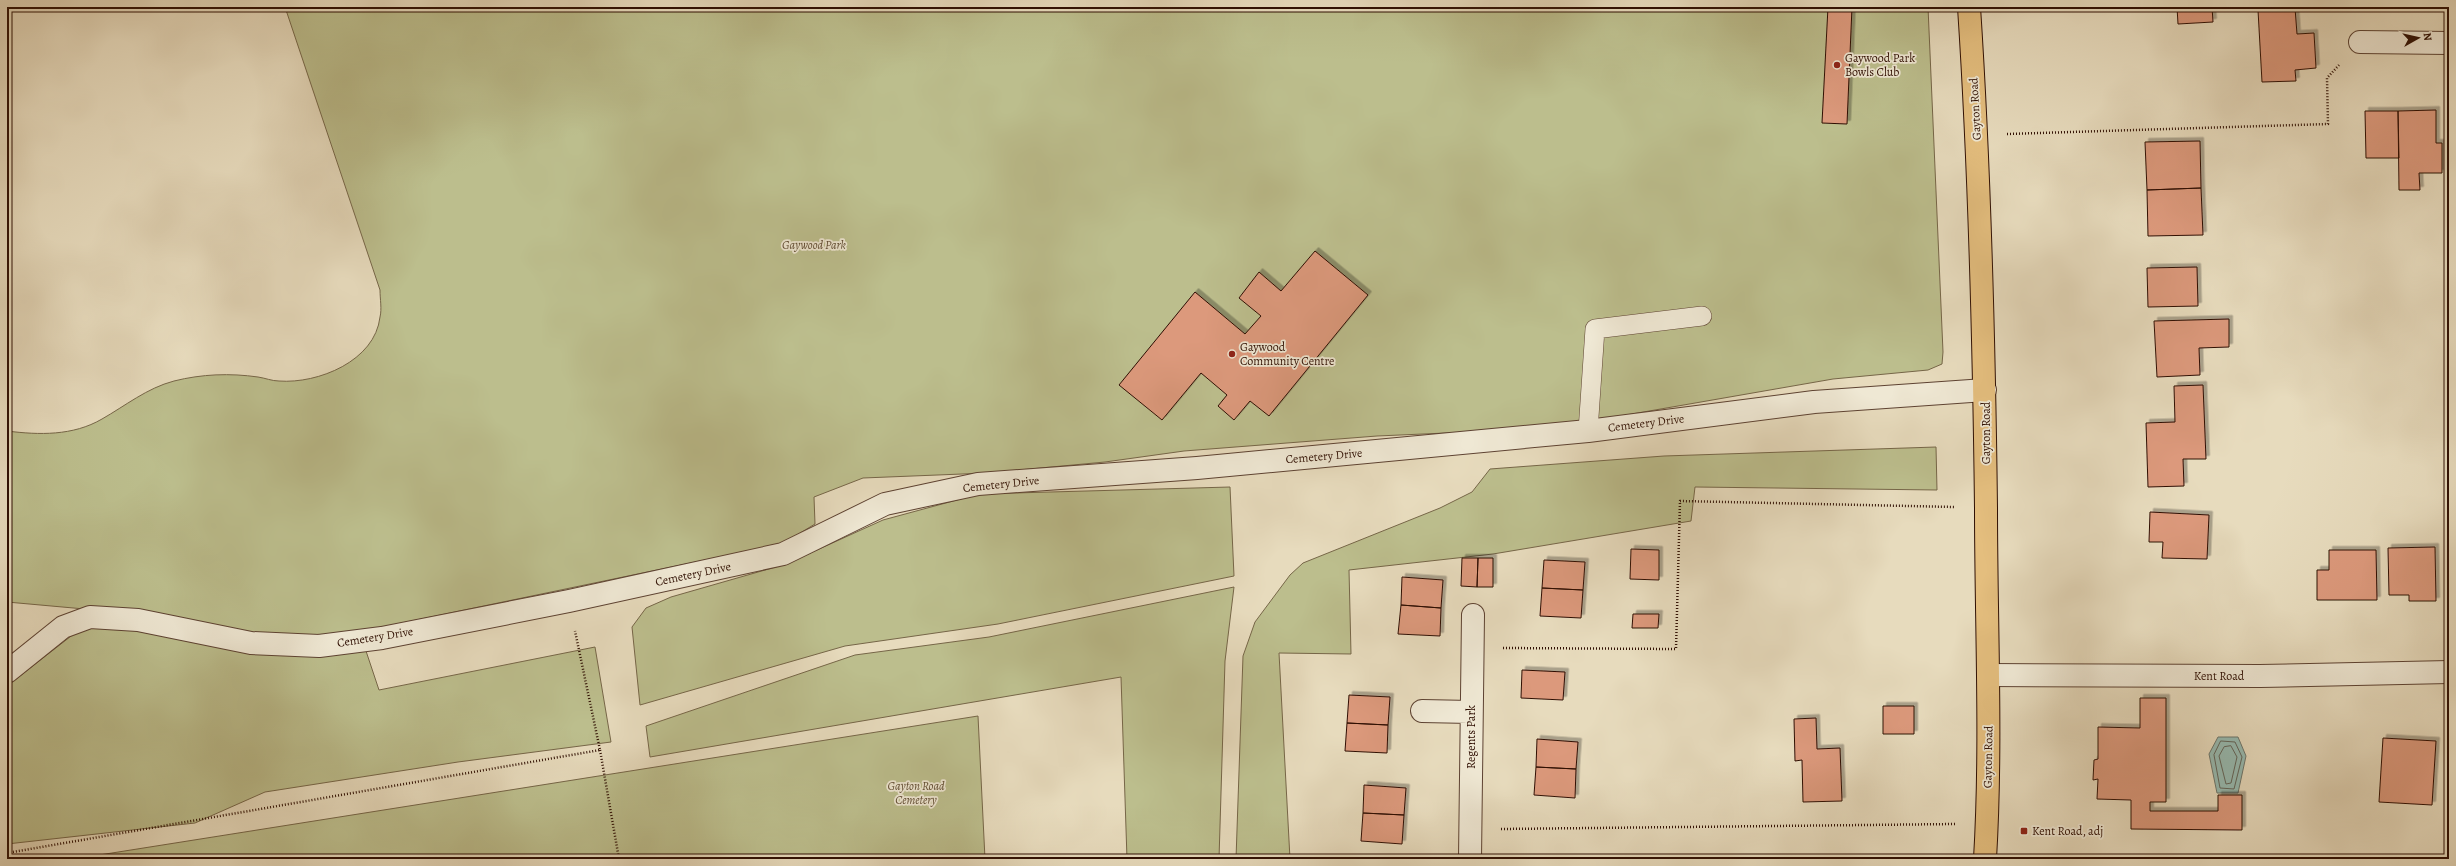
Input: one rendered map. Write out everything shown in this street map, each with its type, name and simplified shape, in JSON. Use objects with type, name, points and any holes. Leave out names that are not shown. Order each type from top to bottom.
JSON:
[{"type":"main road","name":"Gayton Road","points":[[1970,7],[1977,136],[1986,390],[1986,508],[1989,675],[1987,823],[1985,859]]},
{"type":"street","points":[[2360,42],[2449,43]]},
{"type":"street","name":"Cemetery Drive","points":[[7,672],[63,627],[90,617],[138,620],[251,644],[319,646],[382,638],[568,602],[783,554],[885,504],[978,484],[1197,468],[1588,431],[1814,402],[1986,390]]},
{"type":"street","name":"Regents Park","points":[[1470,859],[1470,712],[1473,614]]},
{"type":"street","name":"Kent Road","points":[[1989,675],[2260,676],[2449,672]]},
{"type":"street","points":[[1422,711],[1470,712]]},
{"type":"lane","points":[[1588,431],[1595,329],[1702,316]]},
{"type":"path","points":[[1977,136],[2328,124],[2327,78],[2360,42]]},
{"type":"path","points":[[1472,648],[1676,649],[1680,501],[1986,508]]},
{"type":"path","points":[[568,602],[600,750],[619,859]]},
{"type":"path","points":[[7,853],[600,750]]},
{"type":"path","points":[[1470,829],[1987,823]]},
{"type":"green space","name":"Gaywood Park","points":[[285,7],[1928,7],[1943,352],[1942,364],[1928,370],[1833,379],[1609,418],[1469,432],[1377,436],[1184,451],[1105,462],[987,473],[863,478],[814,497],[815,524],[782,544],[320,640],[247,638],[140,614],[7,602],[7,431],[56,433],[79,429],[91,425],[155,388],[184,379],[206,376],[237,375],[258,377],[274,381],[294,381],[327,374],[342,367],[356,357],[368,346],[376,333],[381,314],[380,290]]},
{"type":"green space","points":[[1936,447],[1937,490],[1695,487],[1691,521],[1493,554],[1349,570],[1351,654],[1279,653],[1290,859],[1236,859],[1243,656],[1255,622],[1290,575],[1303,563],[1440,508],[1472,492],[1490,469],[1664,456]]},
{"type":"green space","points":[[1230,487],[1234,576],[998,624],[845,646],[640,705],[632,627],[646,608],[671,597],[786,564],[883,520],[979,494]]},
{"type":"green space","points":[[1234,587],[1225,661],[1219,859],[1127,859],[1121,677],[650,757],[646,726],[855,655],[989,637]]},
{"type":"green space","points":[[90,626],[365,648],[379,690],[595,647],[611,742],[458,762],[265,792],[195,823],[7,844],[7,686],[75,633]]},
{"type":"green space","name":"Gayton Road Cemetery","points":[[978,716],[985,859],[74,859]]},
{"type":"water","points":[[2218,737],[2238,737],[2246,756],[2238,793],[2217,793],[2209,754]]},
{"type":"building","name":"Gaywood Park Bowls Club","points":[[1828,7],[1852,7],[1847,124],[1822,123]]},
{"type":"building","points":[[2177,7],[2212,7],[2213,22],[2178,24]]},
{"type":"building","points":[[2295,8],[2297,34],[2314,33],[2316,68],[2295,70],[2296,81],[2262,82],[2258,10]]},
{"type":"building","points":[[2436,110],[2436,143],[2442,143],[2442,173],[2419,173],[2420,190],[2399,190],[2398,111]]},
{"type":"building","points":[[2365,111],[2398,111],[2399,158],[2366,158]]},
{"type":"building","points":[[2200,141],[2201,188],[2147,190],[2145,142]]},
{"type":"building","points":[[2201,188],[2203,235],[2148,236],[2147,190]]},
{"type":"building","name":"Gaywood Community Centre","points":[[1315,251],[1368,295],[1269,416],[1250,401],[1234,420],[1218,406],[1227,395],[1201,373],[1162,420],[1119,385],[1195,292],[1245,334],[1261,316],[1239,298],[1259,272],[1281,291]]},
{"type":"building","points":[[2197,267],[2198,306],[2148,307],[2147,268]]},
{"type":"building","points":[[2229,319],[2229,347],[2199,348],[2200,375],[2157,377],[2154,321]]},
{"type":"building","points":[[2203,385],[2206,459],[2183,459],[2184,486],[2148,487],[2146,423],[2175,422],[2174,386]]},
{"type":"building","points":[[2150,512],[2209,515],[2207,559],[2162,558],[2163,542],[2149,542]]},
{"type":"building","points":[[2435,547],[2436,601],[2409,601],[2409,595],[2389,595],[2388,548]]},
{"type":"building","points":[[1631,549],[1659,550],[1659,580],[1630,579]]},
{"type":"building","points":[[2329,550],[2376,550],[2377,600],[2317,600],[2317,570],[2329,570]]},
{"type":"building","points":[[1462,558],[1478,558],[1477,587],[1461,586]]},
{"type":"building","points":[[1478,558],[1493,558],[1493,587],[1477,587]]},
{"type":"building","points":[[1544,560],[1585,562],[1583,590],[1542,588]]},
{"type":"building","points":[[1402,577],[1443,580],[1441,608],[1401,605]]},
{"type":"building","points":[[1542,588],[1583,590],[1581,618],[1540,616]]},
{"type":"building","points":[[1401,605],[1441,608],[1440,636],[1398,634]]},
{"type":"building","points":[[1633,614],[1659,614],[1658,628],[1632,628]]},
{"type":"building","points":[[1522,670],[1565,672],[1563,700],[1521,698]]},
{"type":"building","points":[[1349,695],[1390,697],[1388,725],[1347,723]]},
{"type":"building","points":[[2140,698],[2166,698],[2166,802],[2150,802],[2150,811],[2218,811],[2218,795],[2242,795],[2242,830],[2131,829],[2131,800],[2097,799],[2098,779],[2093,780],[2094,760],[2098,759],[2098,727],[2140,728]]},
{"type":"building","points":[[1883,706],[1914,706],[1914,734],[1883,734]]},
{"type":"building","points":[[1816,718],[1817,749],[1840,748],[1842,801],[1803,802],[1802,760],[1795,761],[1794,719]]},
{"type":"building","points":[[1347,723],[1388,725],[1387,753],[1345,751]]},
{"type":"building","points":[[2383,738],[2436,741],[2432,805],[2379,802]]},
{"type":"building","points":[[1537,739],[1578,742],[1576,769],[1536,767]]},
{"type":"building","points":[[1536,767],[1576,769],[1575,798],[1534,795]]},
{"type":"building","points":[[1364,785],[1406,788],[1404,815],[1363,813]]},
{"type":"building","points":[[1363,813],[1404,815],[1402,844],[1361,841]]},
{"type":"place","name":"Gaywood Park Bowls Club","points":[[1837,65]]},
{"type":"place","name":"Gaywood Community Centre","points":[[1232,354]]},
{"type":"place","name":"Kent Road, adj","points":[[2024,831]]}]
